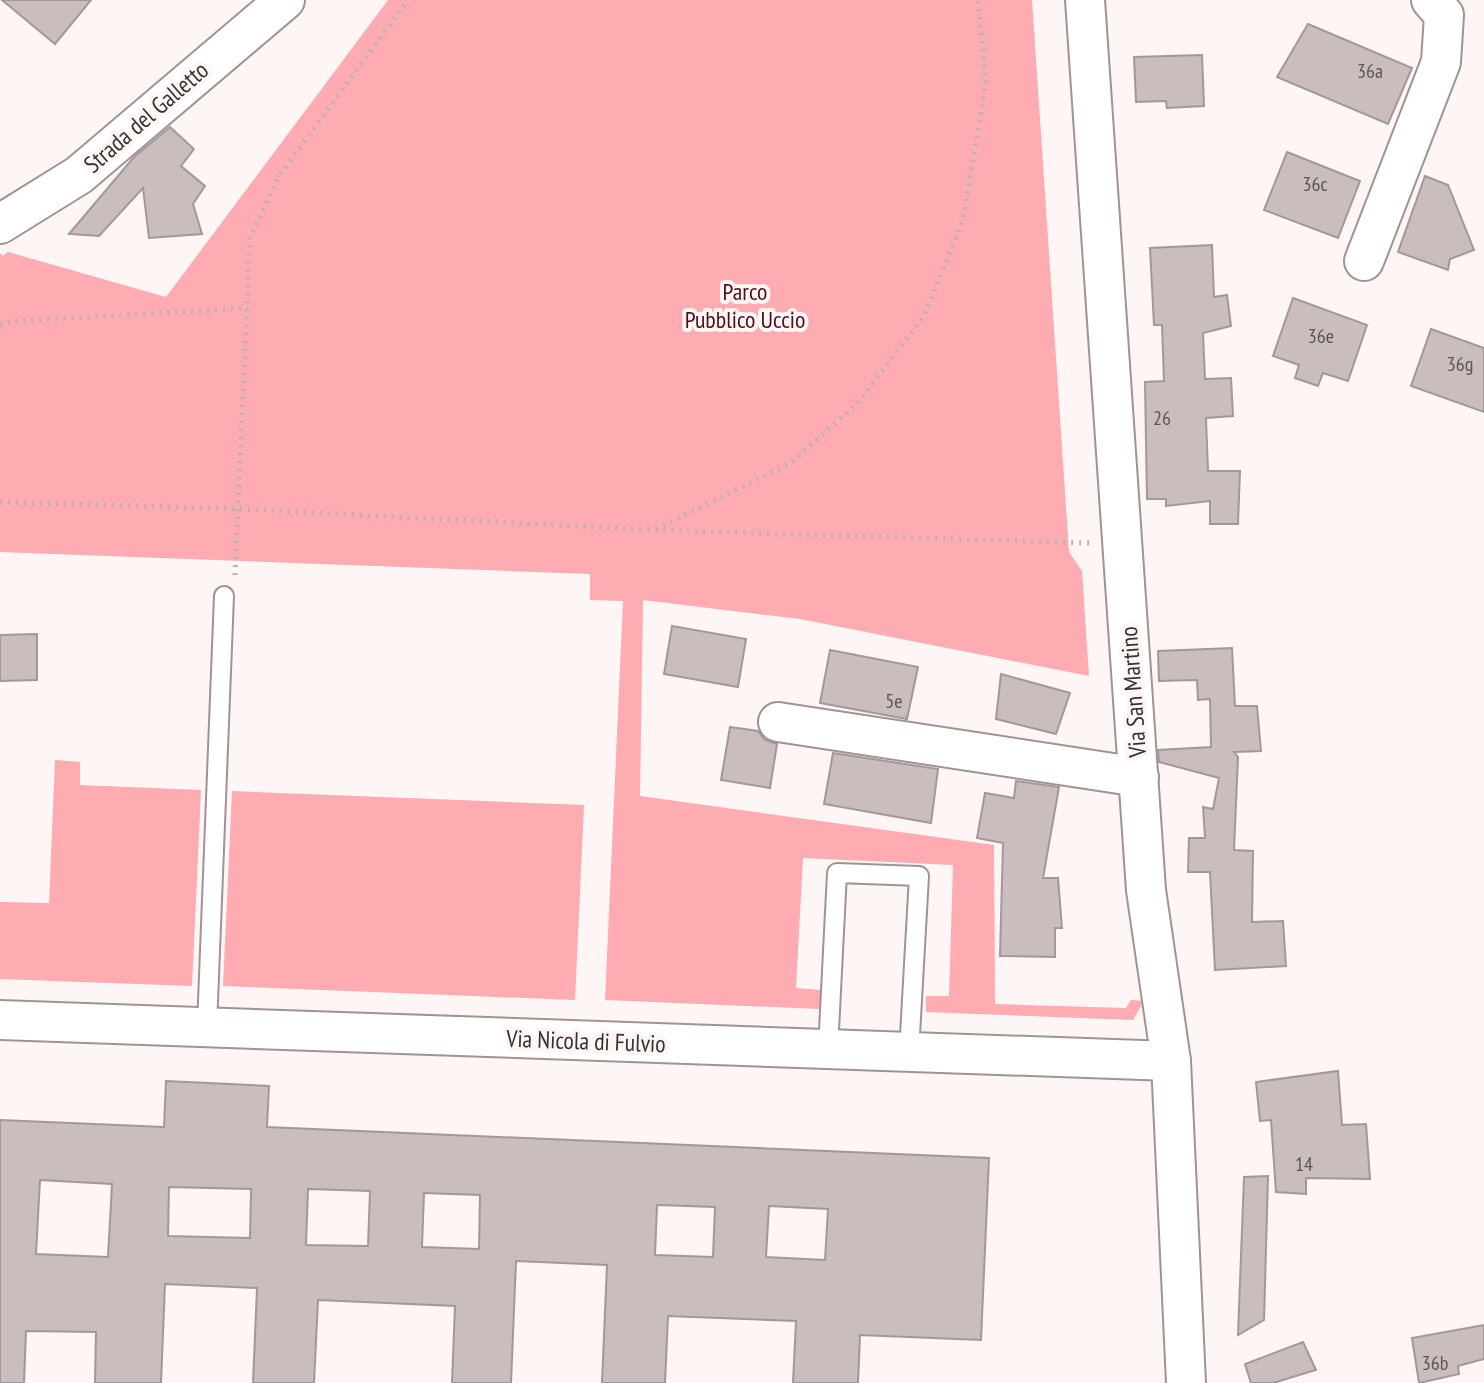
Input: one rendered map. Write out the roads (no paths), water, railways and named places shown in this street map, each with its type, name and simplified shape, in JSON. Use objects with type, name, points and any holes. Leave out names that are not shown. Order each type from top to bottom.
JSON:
[{"type":"street","name":"Strada del Galletto","points":[[0,224],[79,175],[285,0]]},
{"type":"street","name":"Via San Martino","points":[[1085,0],[1148,905],[1171,1061],[1186,1383]]},
{"type":"street","points":[[1364,261],[1441,62],[1444,15],[1431,0]]},
{"type":"street","points":[[778,722],[1139,777]]},
{"type":"street","name":"Via Nicola di Fulvio","points":[[0,1020],[1171,1061]]},
{"type":"lane","points":[[207,1027],[229,589]]},
{"type":"lane","points":[[828,1050],[837,873],[919,876],[909,1053]]},
{"type":"park label","name":"Parco Pubblico Uccio","points":[[745,305]]}]
